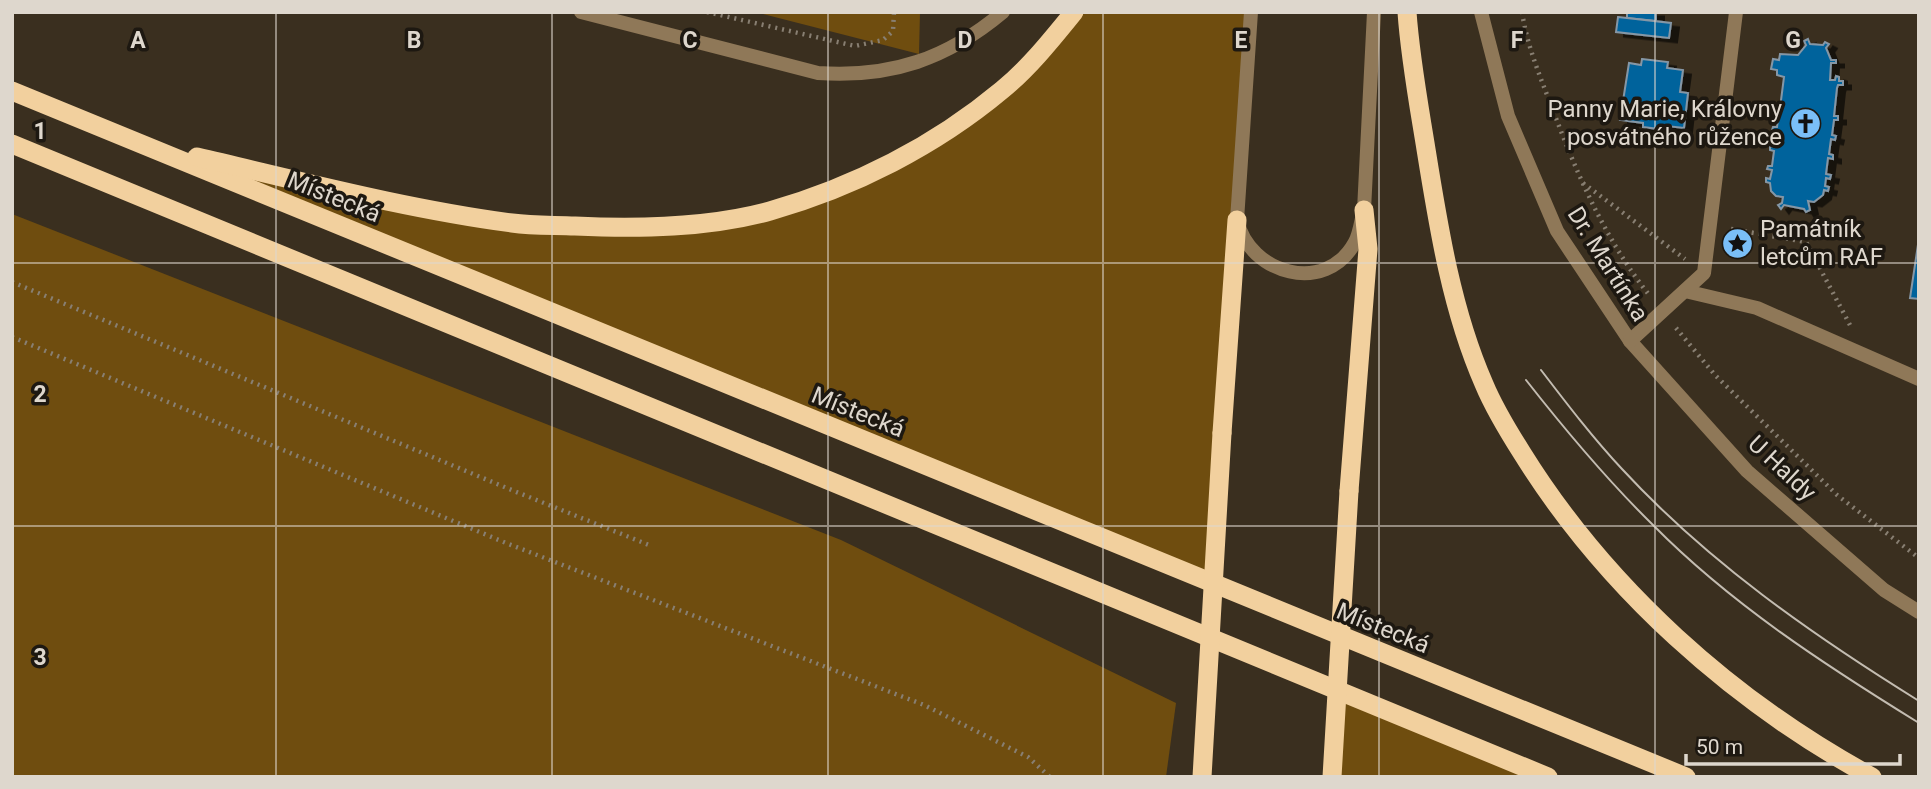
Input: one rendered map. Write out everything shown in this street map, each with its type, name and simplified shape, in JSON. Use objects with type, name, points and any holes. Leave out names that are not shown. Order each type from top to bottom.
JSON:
[{"type":"highway","points":[[141,144],[437,212],[515,223],[605,227],[679,225],[727,219],[769,211],[828,191],[890,165],[955,126],[1004,88],[1074,12]]},
{"type":"highway","points":[[1407,12],[1434,200],[1462,327],[1484,386],[1545,491],[1583,540],[1635,598],[1692,650],[1749,697],[1871,777]]},
{"type":"highway","name":"Místecká","points":[[12,92],[1686,777]]},
{"type":"highway","points":[[12,144],[1548,777]]},
{"type":"highway","points":[[1332,777],[1349,491],[1368,249],[1364,210]]},
{"type":"highway","points":[[1202,777],[1237,220]]},
{"type":"highway","points":[[1455,739],[1533,777]]},
{"type":"street","points":[[581,12],[818,73],[847,75],[881,72],[916,63],[954,48],[1003,12]]},
{"type":"street","points":[[1251,12],[1237,220],[1246,243],[1263,261],[1286,271],[1310,272],[1333,264],[1347,254],[1357,241],[1364,210],[1374,12]]},
{"type":"street","name":"Dr. Martínka","points":[[1481,12],[1508,116],[1557,230],[1630,341]]},
{"type":"street","points":[[1630,341],[1704,273],[1736,12]]},
{"type":"street","points":[[1685,291],[1757,308],[1919,379]]},
{"type":"street","name":"U Haldy","points":[[1630,341],[1747,471],[1884,590],[1919,612]]},
{"type":"path","points":[[707,12],[855,46],[883,40],[893,31],[894,12]]},
{"type":"path","points":[[1522,12],[1527,41],[1582,182],[1599,218],[1645,290],[1715,375],[1837,495],[1919,558]]},
{"type":"path","points":[[1582,182],[1704,273]]},
{"type":"path","points":[[1709,226],[1806,242],[1867,356]]},
{"type":"path","points":[[12,282],[649,545]]},
{"type":"path","points":[[12,337],[506,543],[924,705],[1028,757],[1050,777]]},
{"type":"shaded area","points":[[755,12],[920,12],[919,54]]},
{"type":"shaded area","points":[[1074,12],[1250,12],[1214,580],[141,144],[437,212],[605,227],[769,211],[955,126]]},
{"type":"shaded area","points":[[12,214],[841,540],[1176,703],[1166,777],[12,777]]},
{"type":"shaded area","points":[[1340,691],[1533,777],[1333,777]]},
{"type":"building","points":[[1627,12],[1656,12],[1656,21],[1627,18]]},
{"type":"building","points":[[1618,17],[1671,23],[1669,38],[1616,32]]},
{"type":"building","name":"Panny Marie, Královny posvátného růžence","points":[[1808,39],[1810,44],[1829,44],[1826,48],[1831,60],[1836,60],[1836,63],[1831,63],[1830,80],[1839,77],[1843,85],[1838,85],[1837,88],[1834,116],[1838,116],[1838,120],[1834,120],[1832,135],[1836,136],[1835,140],[1831,139],[1829,154],[1833,155],[1833,159],[1828,158],[1826,174],[1831,175],[1830,179],[1826,178],[1825,186],[1829,187],[1828,191],[1824,190],[1823,195],[1814,202],[1808,201],[1810,210],[1806,212],[1804,209],[1784,205],[1781,209],[1778,205],[1782,203],[1783,197],[1776,196],[1771,191],[1766,178],[1770,179],[1772,170],[1767,169],[1772,166],[1774,151],[1770,150],[1770,146],[1774,147],[1777,131],[1772,130],[1777,127],[1779,112],[1775,111],[1775,107],[1780,108],[1784,77],[1777,75],[1777,70],[1771,69],[1773,59],[1779,60],[1780,54],[1798,55],[1806,45],[1804,41]]},
{"type":"building","points":[[1642,59],[1668,62],[1667,68],[1683,70],[1680,92],[1688,93],[1684,128],[1667,126],[1667,130],[1643,127],[1643,123],[1620,120],[1629,63],[1641,65]]},
{"type":"building","points":[[1919,238],[1919,299],[1910,298]]},
{"type":"tram line","points":[[1541,370],[1611,457],[1655,503],[1725,566],[1800,623],[1919,701]]},
{"type":"tram line","points":[[1526,380],[1603,473],[1683,554],[1780,632],[1919,723]]},
{"type":"place","name":"Panny Marie, Královny posvátného růžence","points":[[1805,123]]},
{"type":"place","name":"Památník letcům RAF","points":[[1737,243]]}]
